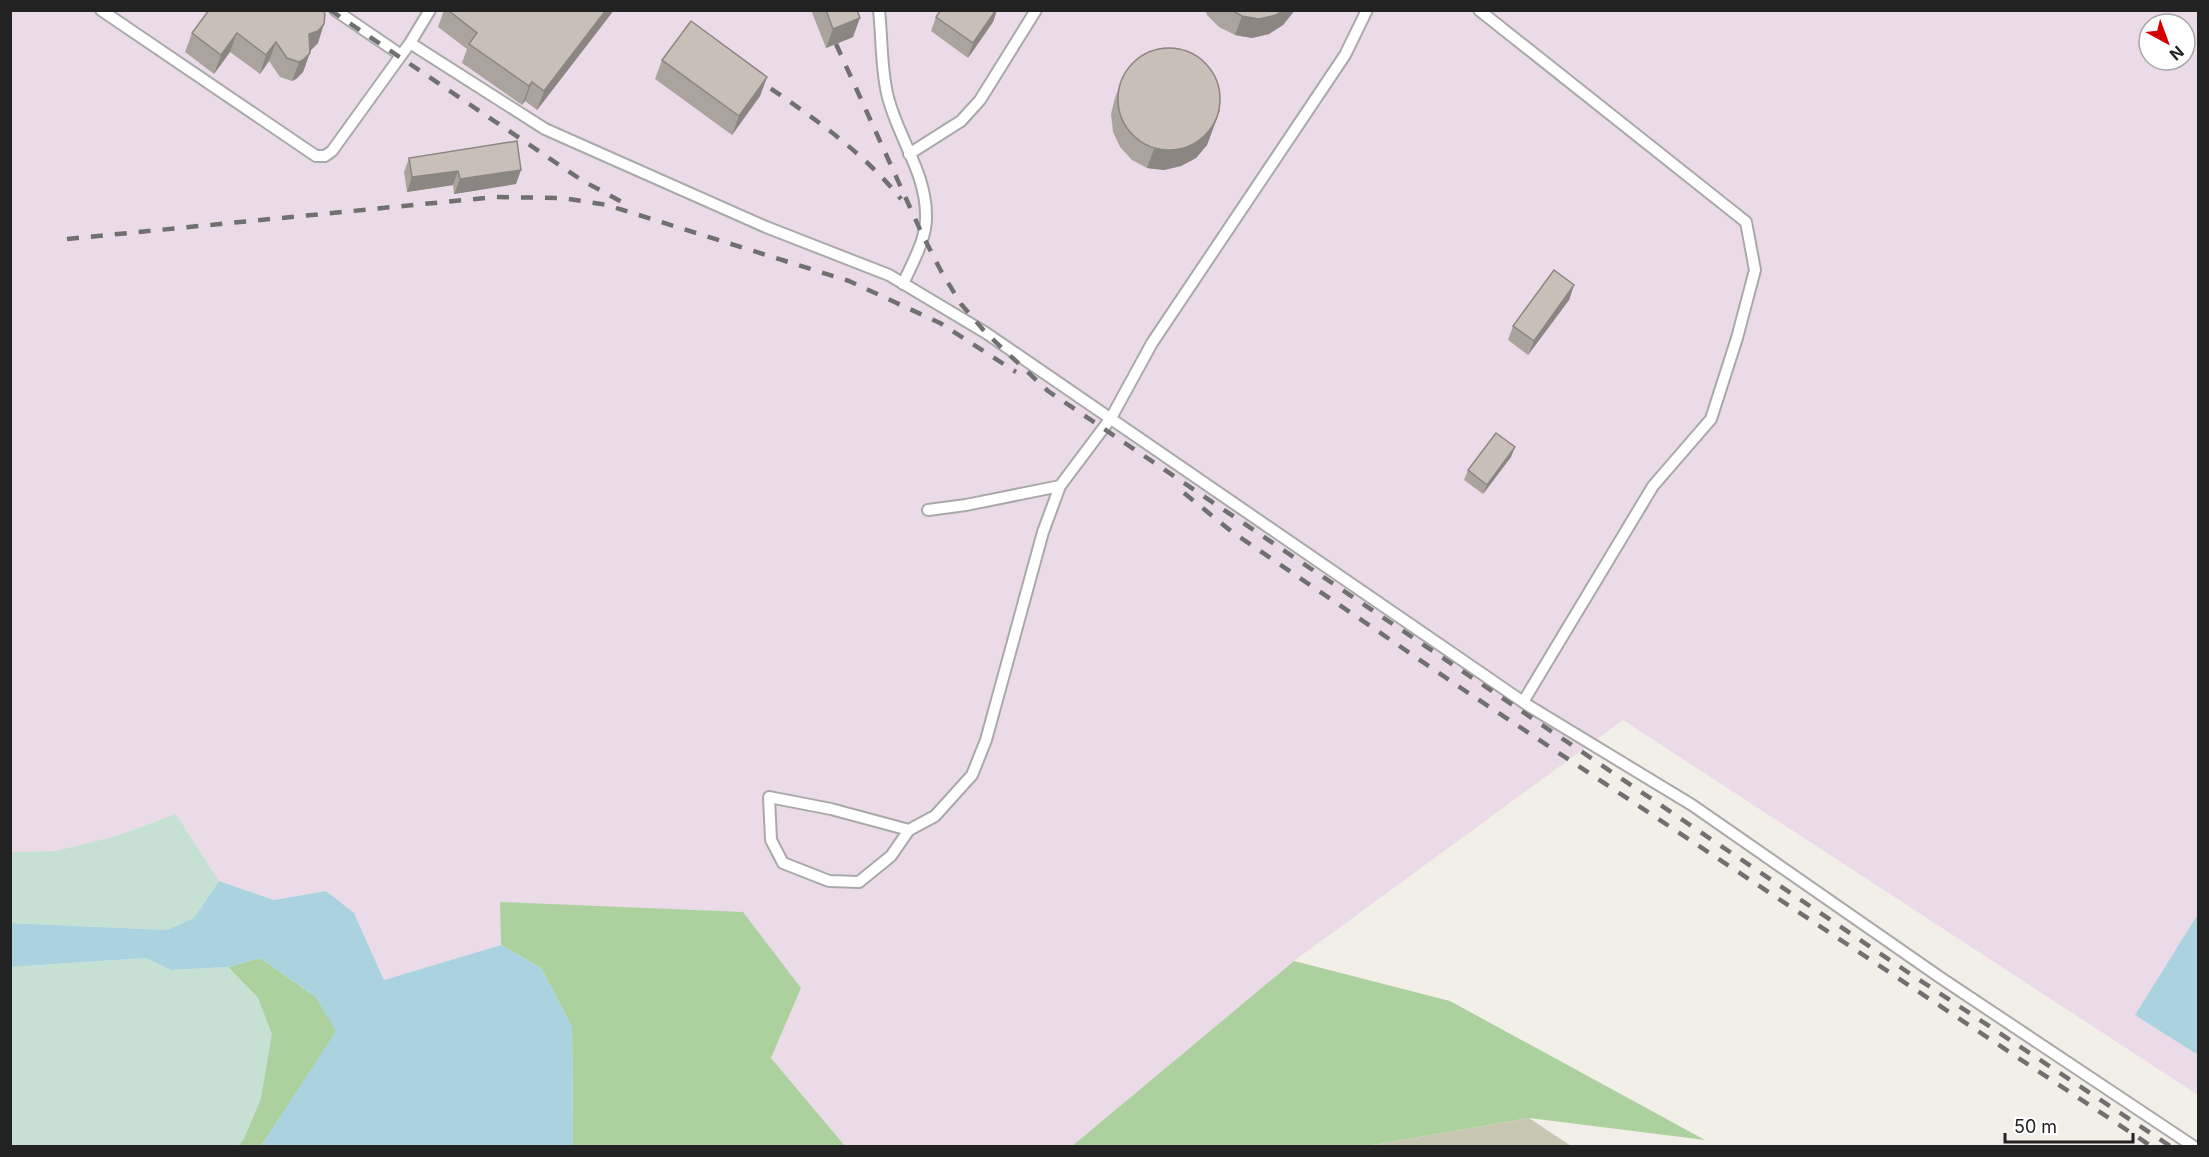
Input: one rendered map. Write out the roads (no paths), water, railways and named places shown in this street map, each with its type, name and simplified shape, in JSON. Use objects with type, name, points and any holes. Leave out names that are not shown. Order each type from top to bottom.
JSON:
[{"type":"lane","points":[[101,10],[316,156],[325,156],[332,151],[410,43],[430,10]]},
{"type":"lane","points":[[335,10],[401,55]]},
{"type":"lane","points":[[879,10],[887,93],[921,181],[927,216],[915,257],[903,284]]},
{"type":"lane","points":[[909,154],[961,121],[980,100],[1036,10]]},
{"type":"lane","points":[[909,830],[831,809],[769,797],[771,840],[783,863],[829,881],[859,882],[891,856],[909,830],[935,816],[972,775],[992,719],[1043,532],[1060,486],[1111,418],[1152,343],[1345,55],[1367,10]]},
{"type":"lane","points":[[1479,10],[1746,222],[1755,270],[1737,338],[1711,419],[1653,486],[1523,702]]},
{"type":"lane","points":[[410,43],[544,129],[766,227],[889,275],[986,333],[1523,702],[1692,805],[1951,984],[2193,1146]]},
{"type":"lane","points":[[928,510],[966,505],[1060,486]]},
{"type":"water","points":[[219,881],[274,900],[326,891],[354,913],[384,980],[501,945],[541,968],[572,1027],[573,1146],[261,1146],[336,1031],[316,997],[260,958],[228,967],[171,970],[146,958],[11,967],[11,923],[167,930],[194,918]]},
{"type":"water","points":[[2198,914],[2198,1055],[2135,1015]]},
{"type":"railway","points":[[330,10],[583,181],[624,203]]},
{"type":"railway","points":[[836,44],[923,236],[961,304],[986,333],[1048,391],[1909,973],[2170,1146]]},
{"type":"railway","points":[[751,75],[850,147],[901,199]]},
{"type":"railway","points":[[67,239],[495,197],[563,198],[607,205],[849,281],[940,323],[1016,372]]},
{"type":"railway","points":[[1184,493],[1231,531],[1461,688],[2151,1146]]}]
